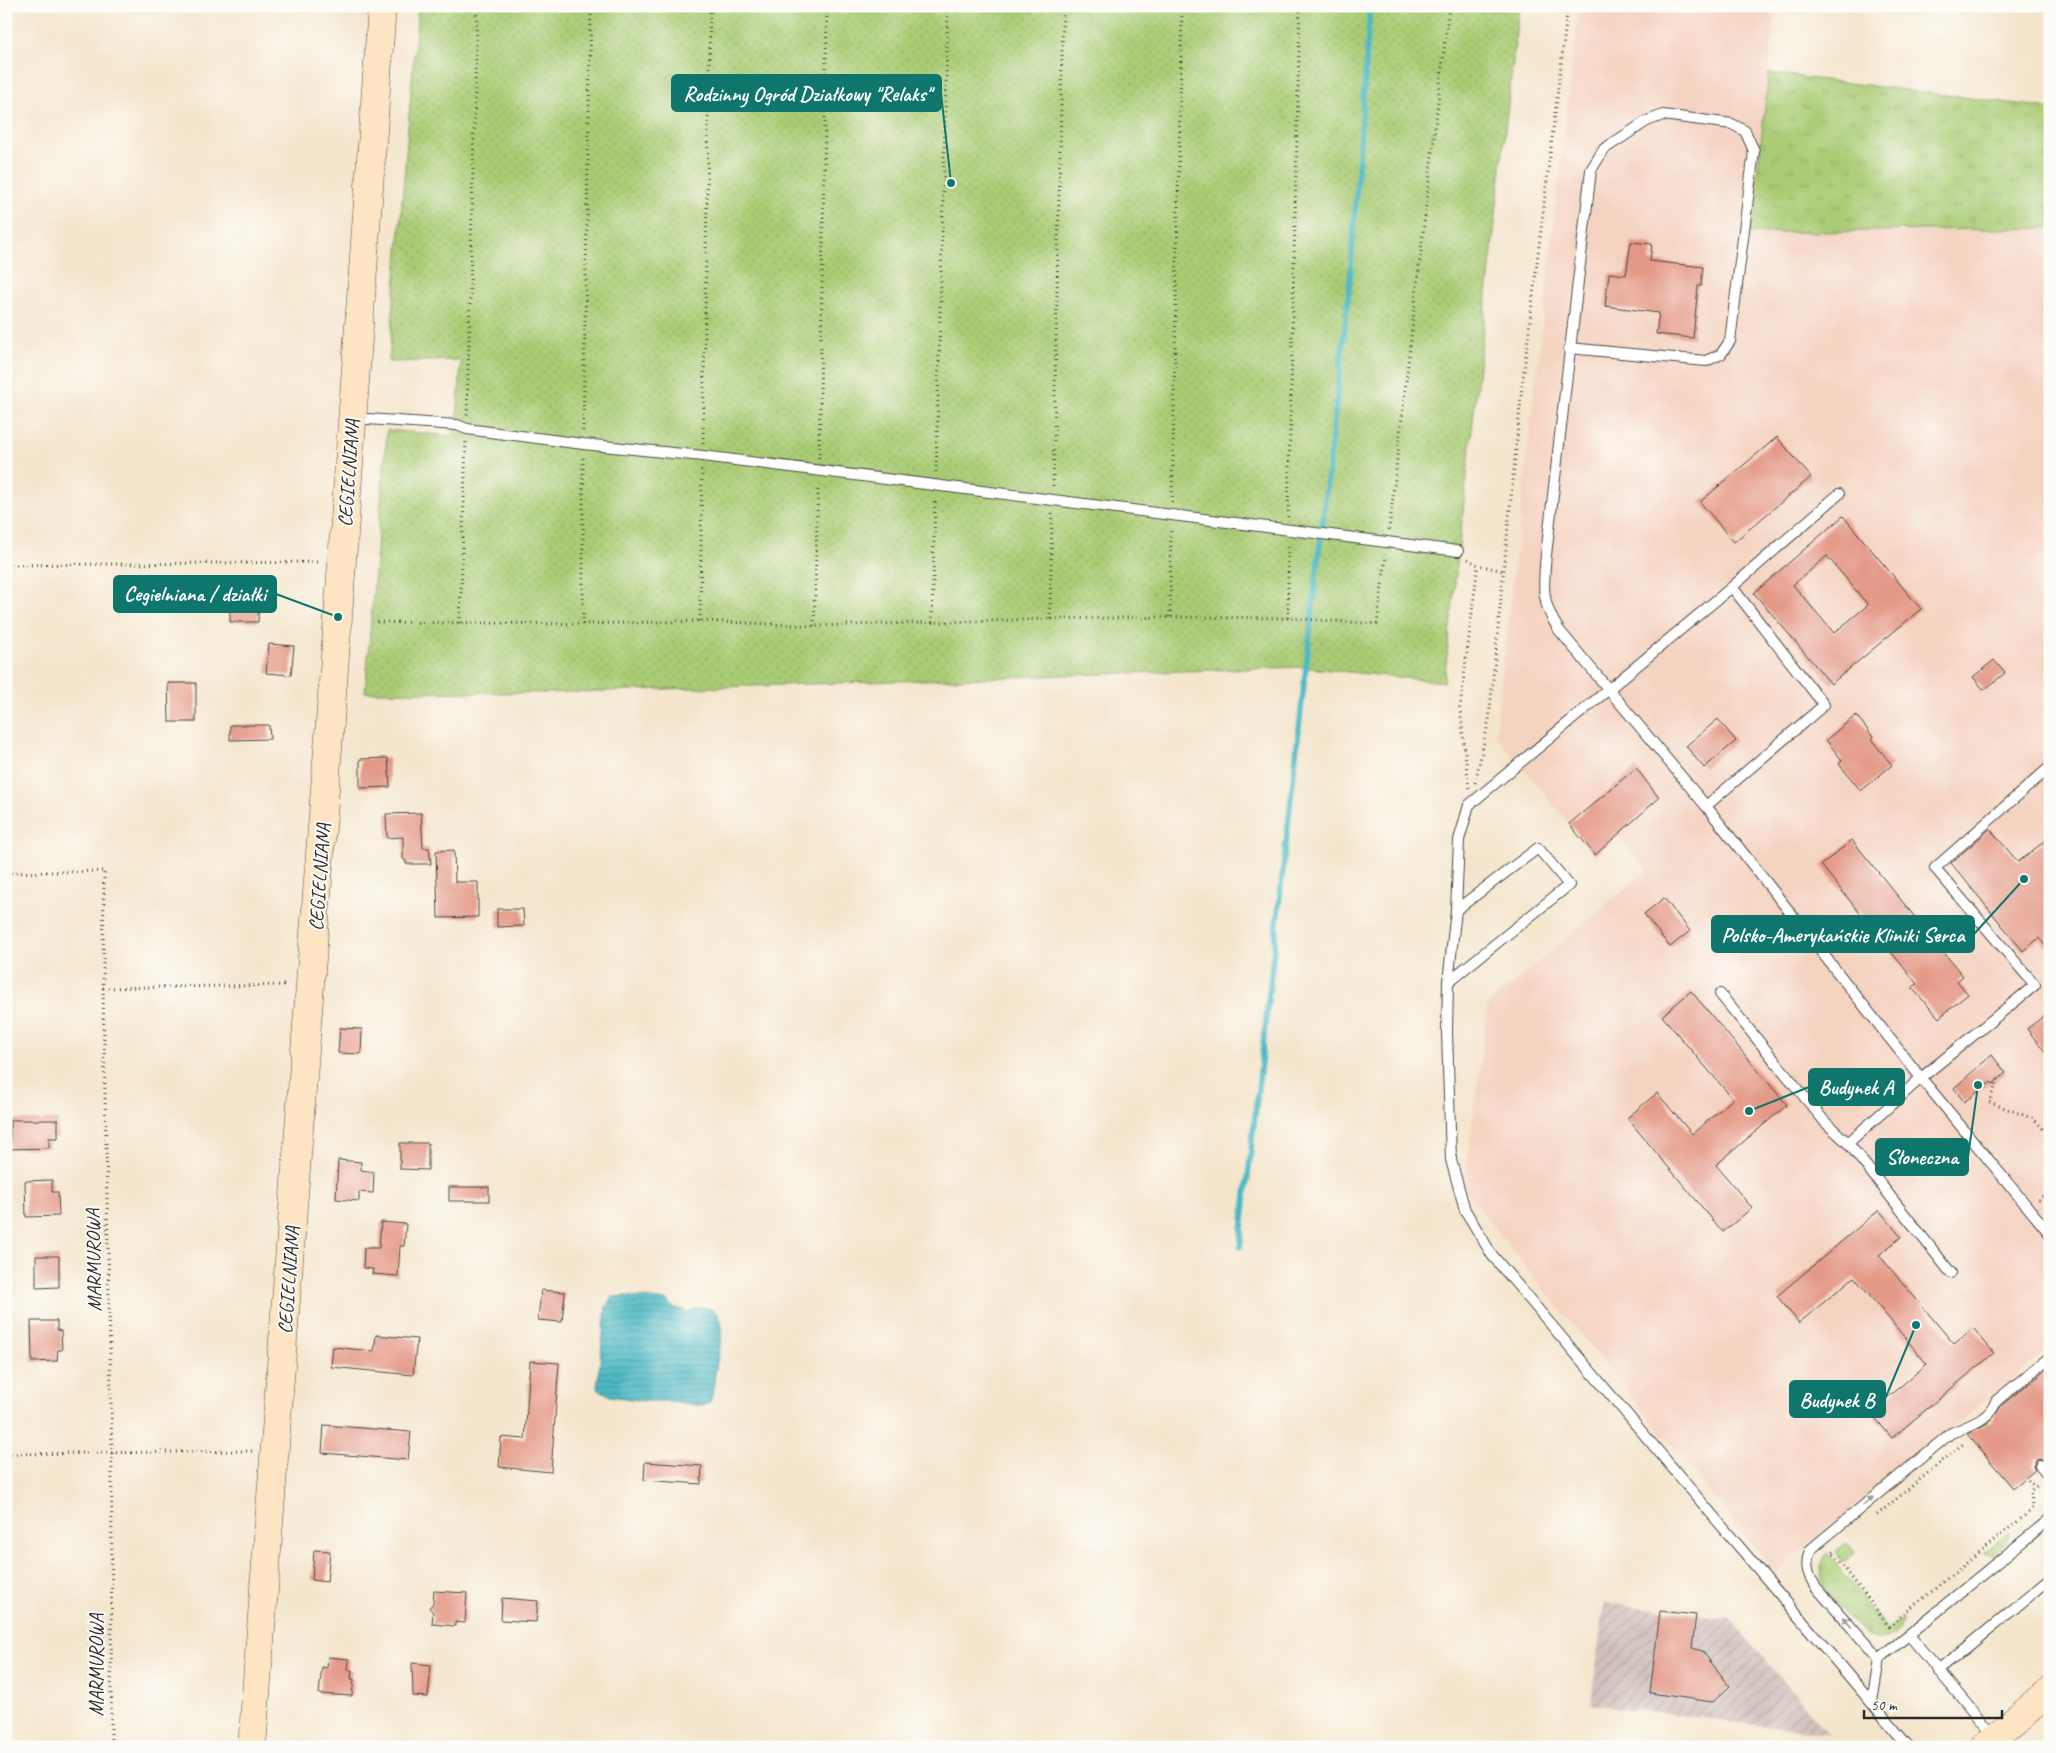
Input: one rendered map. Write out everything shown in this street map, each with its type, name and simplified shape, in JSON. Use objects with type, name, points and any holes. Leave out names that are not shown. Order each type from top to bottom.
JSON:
[{"type":"street","name":"CEGIELNIANA","points":[[252,1747],[342,562],[382,6]]},
{"type":"street","points":[[1989,1742],[2050,1691]]},
{"type":"lane","points":[[1569,348],[1706,361],[1721,354],[1730,341],[1754,151],[1745,131],[1732,124],[1663,115],[1647,120],[1604,149],[1591,170],[1569,348],[1543,592],[1547,610],[1608,690],[1706,806],[1921,1078],[2050,1234]]},
{"type":"lane","points":[[352,418],[457,425],[467,429],[583,444],[703,456],[1458,551]]},
{"type":"lane","points":[[1839,494],[1732,587],[1469,806],[1459,840],[1456,910],[1448,982],[1447,1032],[1451,1160],[1465,1210],[1492,1255],[1909,1747]]},
{"type":"lane","points":[[1706,806],[1824,704],[1732,587]]},
{"type":"lane","points":[[1848,1142],[1921,1078],[2035,985],[1935,868],[2050,767]]},
{"type":"lane","points":[[1448,982],[1569,885],[1538,848],[1456,910]]},
{"type":"lane","points":[[1720,994],[1825,1122],[1848,1142],[1952,1273]]},
{"type":"lane","points":[[1879,1659],[1809,1577],[1806,1568],[1810,1550],[1951,1433],[1977,1422],[1993,1409],[1996,1401],[2050,1357]]},
{"type":"lane","points":[[2040,1466],[2049,1477]]},
{"type":"lane","points":[[1872,1702],[1879,1659],[2050,1519]]},
{"type":"lane","points":[[1938,1671],[2050,1579]]},
{"type":"lane","points":[[1909,1635],[1938,1671],[1989,1742]]},
{"type":"path","points":[[377,622],[460,623],[467,429],[477,6]]},
{"type":"path","points":[[582,624],[583,444],[591,6]]},
{"type":"path","points":[[700,621],[710,6]]},
{"type":"path","points":[[814,626],[827,6]]},
{"type":"path","points":[[932,623],[948,6]]},
{"type":"path","points":[[1050,619],[1063,6]]},
{"type":"path","points":[[1170,618],[1182,6]]},
{"type":"path","points":[[1288,618],[1288,530],[1300,6]]},
{"type":"path","points":[[1457,6],[1481,8],[1483,6]]},
{"type":"path","points":[[1469,806],[1489,719],[1522,387],[1568,6]]},
{"type":"path","points":[[1458,551],[1478,565],[1503,571]]},
{"type":"path","points":[[6,565],[342,562]]},
{"type":"path","points":[[1469,806],[1460,708],[1478,565]]},
{"type":"path","name":"MARMUROWA","points":[[6,872],[104,870],[103,988],[112,1453],[111,1747]]},
{"type":"path","points":[[103,988],[310,984]]},
{"type":"path","points":[[1998,1079],[1989,1102],[2034,1119],[2050,1137]]},
{"type":"path","points":[[1870,1521],[1967,1441]]},
{"type":"path","points":[[6,1454],[275,1451]]},
{"type":"path","points":[[1839,1546],[1832,1552],[1889,1626],[2028,1513],[2032,1508],[2031,1490],[2049,1477]]},
{"type":"path","points":[[2028,1480],[2035,1487]]},
{"type":"path","points":[[2039,1484],[2047,1496],[2044,1509]]},
{"type":"shaded area","points":[[1579,6],[1776,6],[1750,233],[2050,228],[2050,1348],[1775,1572],[1511,1249],[1464,1187],[1488,1005],[1647,870],[1618,836],[1595,855],[1495,735]]},
{"type":"shaded area","points":[[1604,1603],[1729,1618],[1829,1734],[1591,1704]]},
{"type":"green space","points":[[418,6],[1519,6],[1444,682],[1301,667],[549,693],[365,692],[387,430],[452,436],[457,425],[461,360],[389,362]]},
{"type":"green space","points":[[1769,73],[2050,108],[2050,228],[1750,233]]},
{"type":"green space","points":[[2010,1531],[2008,1541],[1994,1555],[1983,1553]]},
{"type":"green space","points":[[1847,1543],[1854,1554],[1842,1563],[1835,1552]]},
{"type":"green space","points":[[1827,1553],[1888,1630],[1903,1618],[1899,1630],[1881,1639],[1868,1637],[1857,1629],[1823,1586],[1821,1571],[1822,1563]]},
{"type":"water","points":[[625,1296],[667,1301],[673,1307],[688,1312],[703,1307],[713,1310],[718,1315],[721,1321],[722,1337],[710,1402],[703,1406],[671,1401],[643,1401],[610,1396],[597,1388],[606,1307],[612,1297]]},
{"type":"building","points":[[1631,242],[1652,244],[1650,261],[1703,267],[1701,286],[1698,286],[1693,338],[1656,334],[1659,313],[1605,306],[1609,273],[1626,275]]},
{"type":"building","points":[[1777,437],[1811,477],[1734,542],[1700,502]]},
{"type":"building","points":[[1843,516],[1921,609],[1831,684],[1754,593]],"holes":[[[1827,556],[1868,605],[1834,633],[1793,585]]]},
{"type":"building","points":[[230,594],[259,594],[258,622],[230,622]]},
{"type":"building","points":[[269,644],[294,646],[291,675],[266,673]]},
{"type":"building","points":[[1994,660],[2005,673],[1984,690],[1973,677]]},
{"type":"building","points":[[168,683],[196,683],[196,722],[169,722]]},
{"type":"building","points":[[1856,715],[1873,737],[1871,739],[1892,765],[1861,791],[1839,764],[1842,760],[1826,740]]},
{"type":"building","points":[[1718,719],[1736,741],[1704,768],[1686,746]]},
{"type":"building","points":[[230,725],[269,725],[270,739],[230,740]]},
{"type":"building","points":[[388,758],[390,787],[360,788],[360,759]]},
{"type":"building","points":[[1636,768],[1659,798],[1595,855],[1569,824]]},
{"type":"building","points":[[421,813],[423,848],[429,848],[431,864],[406,864],[406,861],[403,859],[403,837],[387,838],[386,814]]},
{"type":"building","points":[[1990,829],[2018,862],[2050,837],[2050,951],[2039,938],[2023,951],[1951,863]]},
{"type":"building","points":[[1852,840],[1963,976],[1957,981],[1968,994],[1939,1018],[1912,988],[1917,984],[1821,865]]},
{"type":"building","points":[[454,850],[455,882],[478,882],[478,917],[438,918],[436,851]]},
{"type":"building","points":[[1664,898],[1690,931],[1670,947],[1644,914]]},
{"type":"building","points":[[497,909],[523,909],[524,926],[497,927]]},
{"type":"building","points":[[1691,991],[1787,1105],[1716,1165],[1752,1208],[1723,1232],[1627,1118],[1657,1093],[1692,1134],[1733,1099],[1662,1016]]},
{"type":"building","points":[[2050,1011],[2050,1058],[2027,1029]]},
{"type":"building","points":[[340,1028],[362,1029],[361,1054],[338,1053]]},
{"type":"building","points":[[1992,1055],[2006,1073],[1993,1084],[1991,1082],[1964,1102],[1954,1088]]},
{"type":"building","points":[[10,1120],[58,1120],[58,1138],[49,1138],[49,1148],[10,1149]]},
{"type":"building","points":[[400,1143],[428,1143],[428,1170],[400,1169]]},
{"type":"building","points":[[338,1160],[361,1162],[361,1170],[374,1172],[373,1193],[359,1192],[359,1201],[336,1199]]},
{"type":"building","points":[[52,1180],[52,1192],[58,1192],[59,1216],[26,1217],[25,1181]]},
{"type":"building","points":[[449,1187],[489,1187],[489,1201],[449,1201]]},
{"type":"building","points":[[1879,1210],[1901,1237],[1879,1255],[1954,1344],[1973,1328],[1994,1353],[1892,1438],[1870,1412],[1927,1364],[1854,1277],[1799,1323],[1777,1296]]},
{"type":"building","points":[[381,1222],[406,1224],[404,1246],[400,1246],[398,1276],[372,1274],[373,1269],[363,1268],[364,1248],[379,1248]]},
{"type":"building","points":[[36,1256],[59,1256],[59,1287],[36,1288]]},
{"type":"building","points":[[541,1290],[565,1292],[562,1322],[538,1320]]},
{"type":"building","points":[[31,1321],[57,1321],[57,1330],[61,1331],[62,1350],[58,1350],[57,1361],[32,1362]]},
{"type":"building","points":[[376,1335],[417,1339],[413,1375],[331,1367],[333,1347],[374,1351]]},
{"type":"building","points":[[530,1361],[559,1363],[551,1472],[499,1467],[501,1437],[525,1439]]},
{"type":"building","points":[[2050,1366],[2050,1458],[2045,1462],[2039,1459],[2035,1461],[2033,1467],[2035,1470],[2013,1488],[1967,1434],[1988,1423],[2002,1405]]},
{"type":"building","points":[[324,1425],[411,1432],[408,1460],[322,1453]]},
{"type":"building","points":[[645,1462],[702,1466],[701,1484],[644,1480]]},
{"type":"building","points":[[314,1550],[330,1551],[327,1582],[312,1580]]},
{"type":"building","points":[[434,1591],[467,1593],[465,1623],[455,1622],[455,1626],[432,1624],[433,1612],[429,1608],[433,1603]]},
{"type":"building","points":[[502,1598],[538,1601],[536,1622],[501,1620]]},
{"type":"building","points":[[1660,1611],[1696,1615],[1692,1648],[1702,1651],[1730,1686],[1713,1702],[1650,1693]]},
{"type":"building","points":[[328,1657],[349,1659],[348,1670],[352,1670],[351,1679],[354,1679],[352,1696],[319,1694],[322,1667],[327,1668]]},
{"type":"building","points":[[412,1663],[431,1665],[428,1697],[413,1696]]},
{"type":"waterway","points":[[1240,1247],[1350,280],[1370,6]]},
{"type":"place","name":"Rodzinny Ogród Działkowy \"Relaks\"","points":[[951,183]]},
{"type":"place","name":"Cegielniana / działki","points":[[338,617]]},
{"type":"place","name":"Polsko-Amerykańskie Kliniki Serca","points":[[2024,879]]},
{"type":"place","name":"Słoneczna","points":[[1978,1085]]},
{"type":"place","name":"Budynek A","points":[[1749,1111]]},
{"type":"place","name":"Budynek B","points":[[1916,1325]]}]
